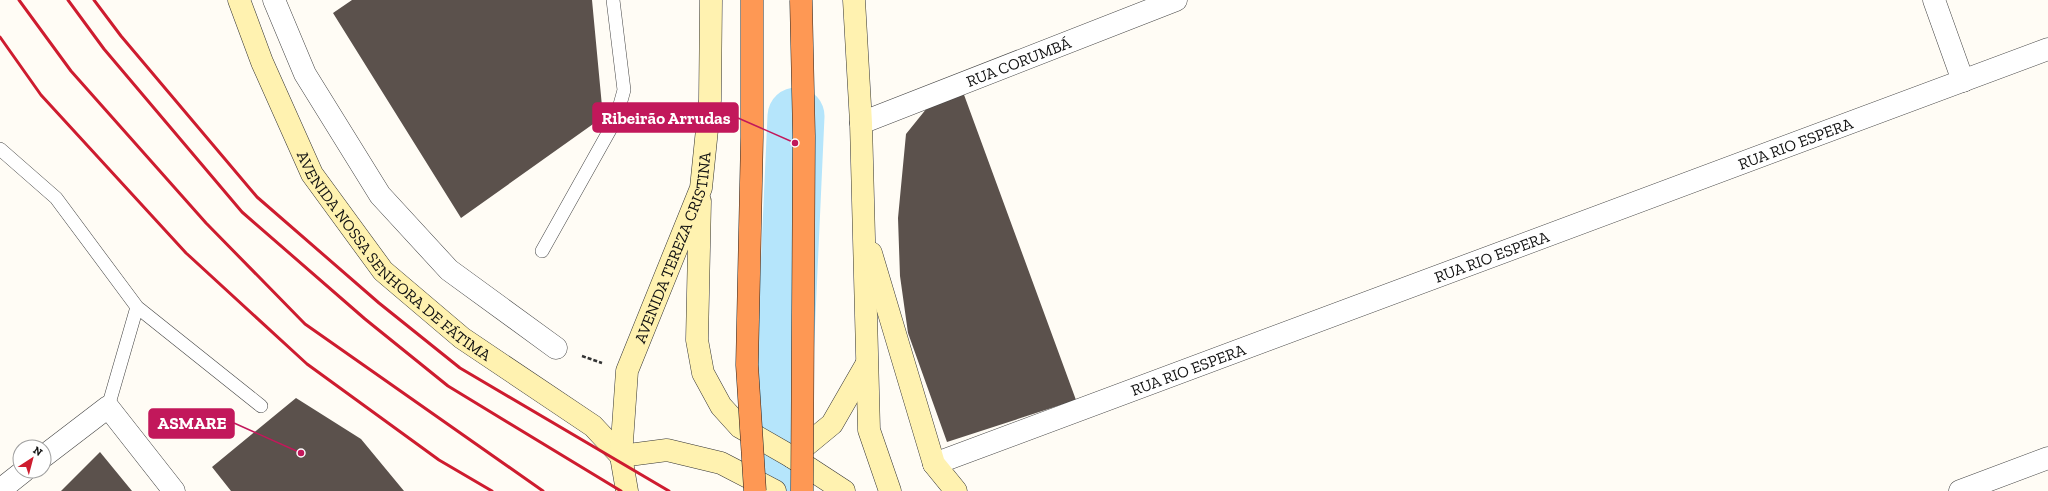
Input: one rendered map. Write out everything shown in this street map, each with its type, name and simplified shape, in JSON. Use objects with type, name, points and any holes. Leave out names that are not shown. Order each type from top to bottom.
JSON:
[{"type":"highway","points":[[752,0],[747,365],[755,491]]},
{"type":"highway","points":[[801,0],[804,136],[802,491]]},
{"type":"main road","name":"AVENIDA NOSSA SENHORA DE FÁTIMA","points":[[239,0],[262,62],[312,174],[383,271],[462,338],[593,426],[621,456]]},
{"type":"main road","name":"AVENIDA TEREZA CRISTINA","points":[[626,491],[621,456],[627,371],[701,188],[710,100],[711,0]]},
{"type":"main road","points":[[854,0],[860,123],[868,430],[890,491]]},
{"type":"main road","points":[[701,188],[697,340],[703,373],[722,406],[740,427],[792,457],[844,491]]},
{"type":"main road","points":[[863,226],[934,464],[956,491]]},
{"type":"main road","points":[[792,457],[832,424],[866,365]]},
{"type":"main road","points":[[621,456],[667,450],[721,462],[775,491]]},
{"type":"street","name":"AVENIDA NOSSA SENHORA DE FÁTIMA","points":[[274,0],[305,74],[380,195],[449,270],[556,348]]},
{"type":"street","name":"RUA CORUMBÁ","points":[[860,123],[1176,0]]},
{"type":"street","points":[[1934,0],[1963,81]]},
{"type":"street","name":"RUA RIO ESPERA","points":[[934,464],[2048,49]]},
{"type":"street","points":[[52,450],[108,407],[174,491]]},
{"type":"street","points":[[1960,491],[2048,458]]},
{"type":"street","points":[[0,490],[14,479]]},
{"type":"lane","points":[[542,251],[616,119],[618,112],[624,90],[613,0]]},
{"type":"lane","points":[[0,149],[56,198],[138,307],[261,406]]},
{"type":"lane","points":[[108,407],[138,307]]},
{"type":"path","points":[[556,348],[627,371]]},
{"type":"building","points":[[352,0],[592,0],[603,117],[461,218],[333,13]]},
{"type":"building","points":[[963,92],[1076,400],[947,442],[908,333],[900,276],[898,218],[906,134],[927,108]]},
{"type":"building","points":[[296,398],[361,439],[404,491],[231,491],[212,467]]},
{"type":"building","points":[[100,452],[132,491],[61,491]]},
{"type":"waterway","points":[[779,491],[796,116]]},
{"type":"railway","points":[[19,0],[71,71],[206,223],[305,324],[543,491]]},
{"type":"railway","points":[[68,0],[104,49],[242,212],[365,319],[448,386],[621,491]]},
{"type":"railway","points":[[94,0],[121,36],[257,197],[379,303],[460,368],[669,491]]},
{"type":"railway","points":[[0,37],[41,95],[186,253],[307,364],[439,460],[492,491]]},
{"type":"place","name":"Ribeirão Arrudas","points":[[795,143]]},
{"type":"place","name":"ASMARE","points":[[301,453]]}]
